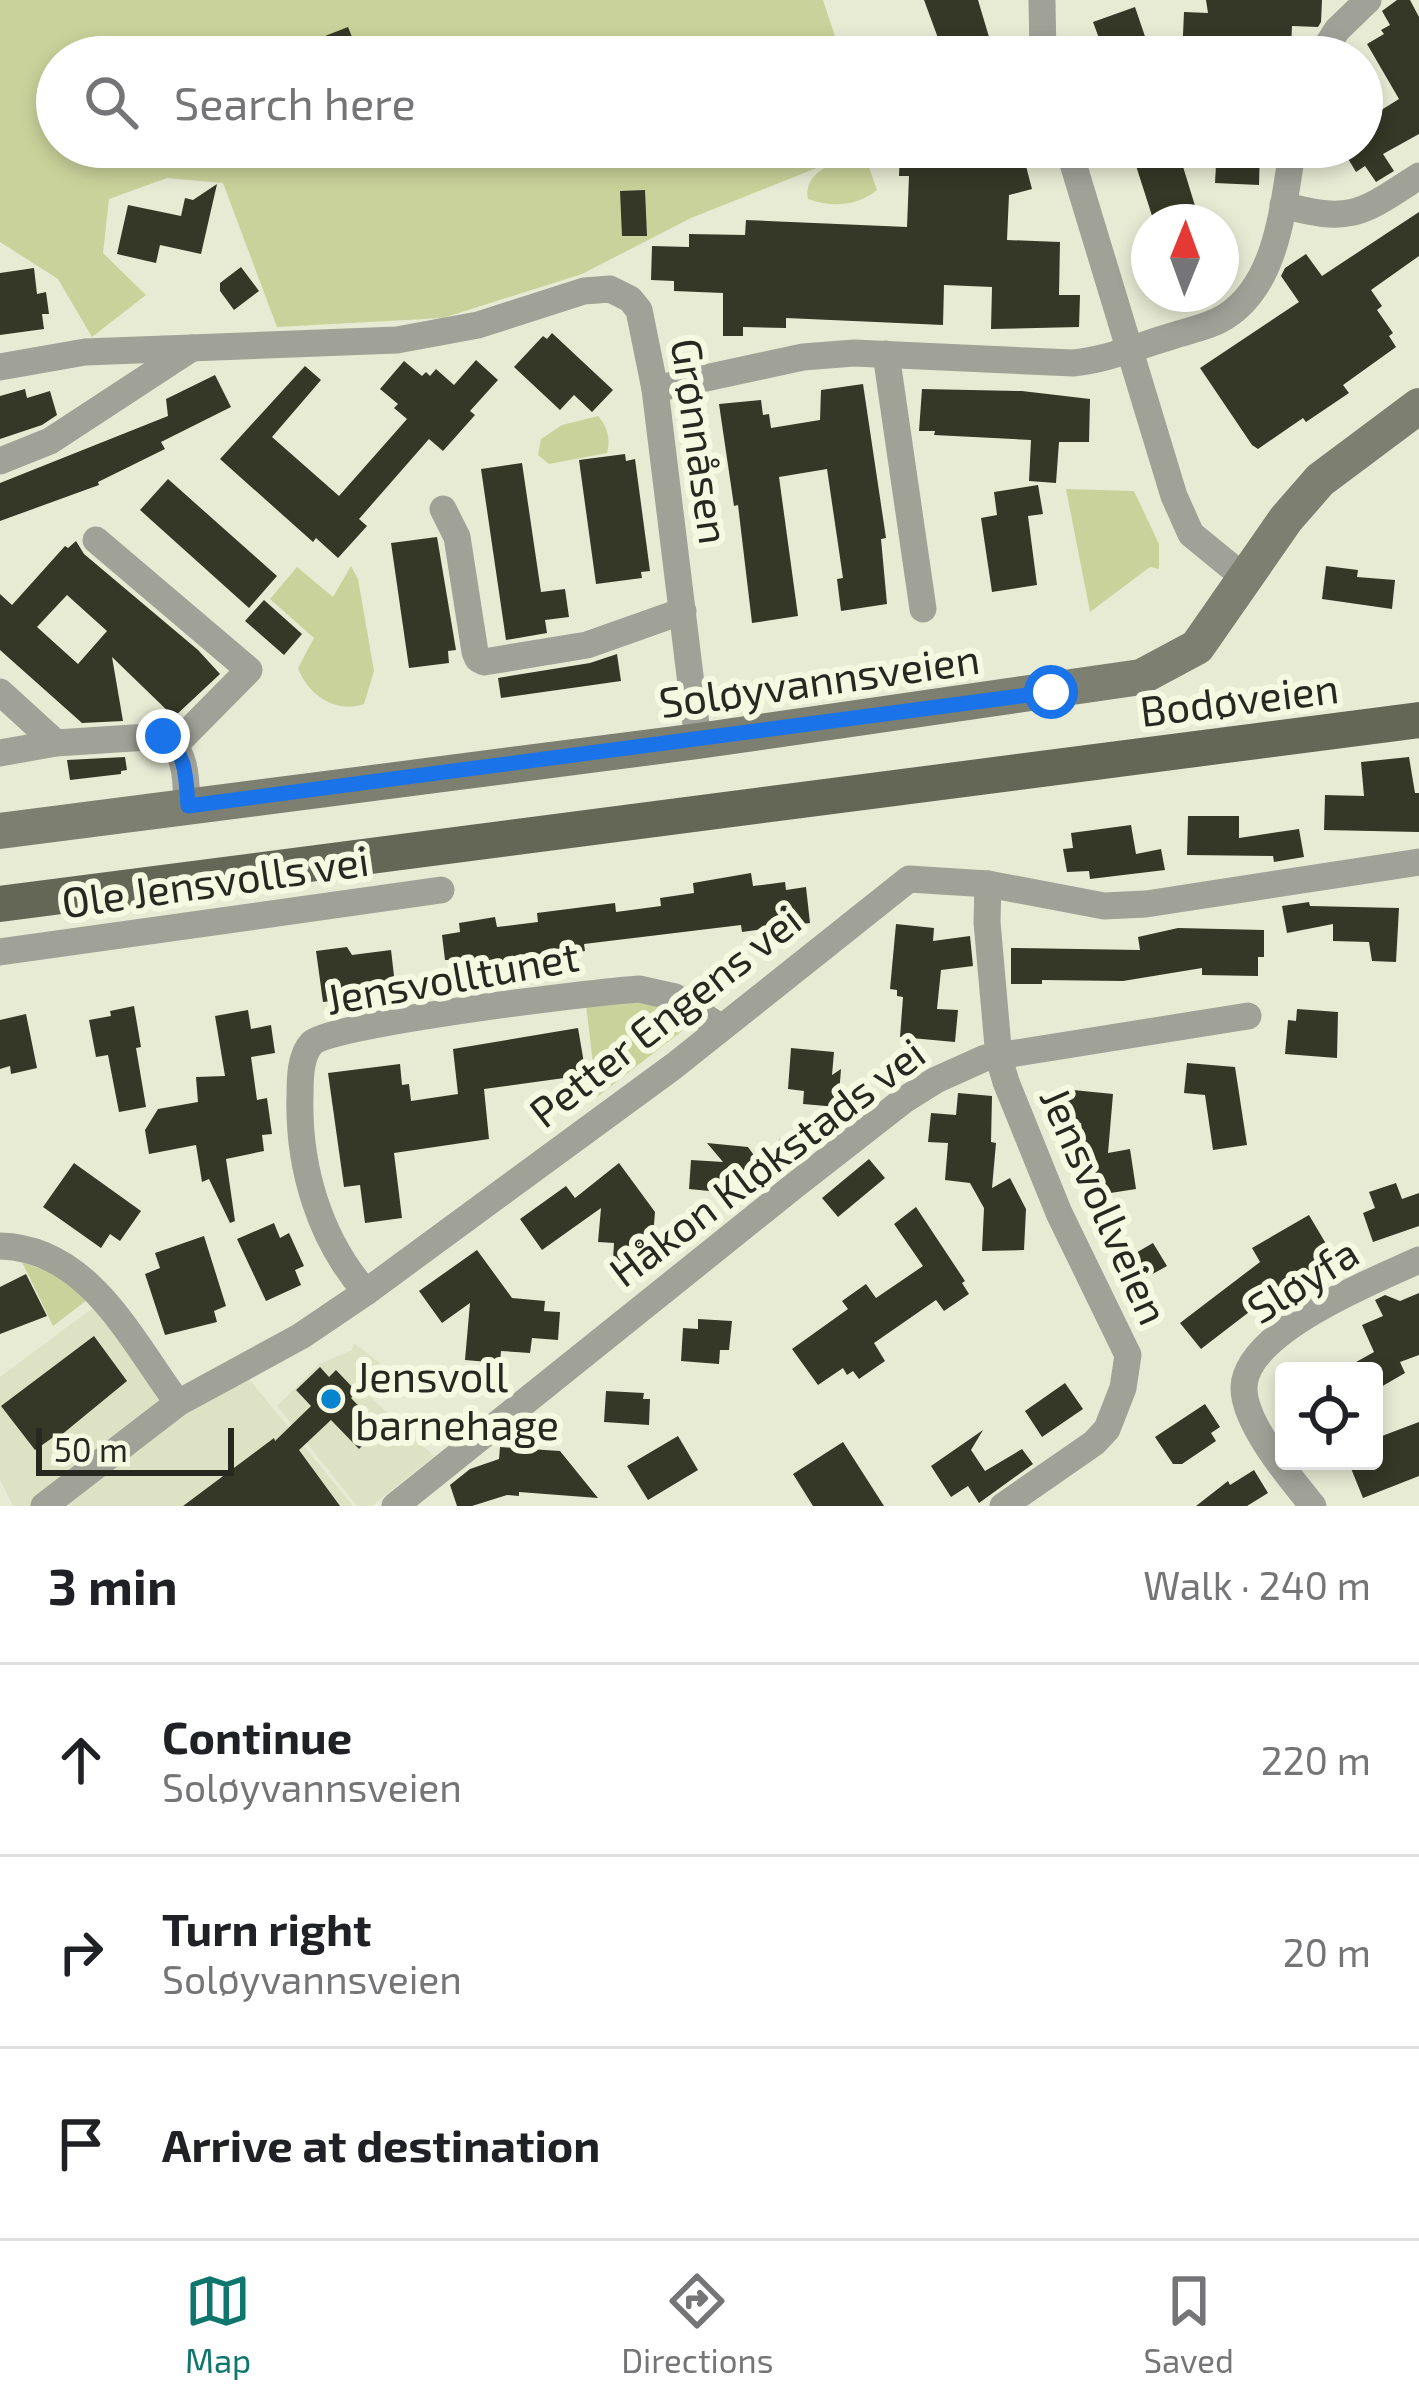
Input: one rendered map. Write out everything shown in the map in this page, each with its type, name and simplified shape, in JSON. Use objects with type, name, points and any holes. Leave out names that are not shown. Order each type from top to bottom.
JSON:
[{"type":"main road","name":"Bodøveien","points":[[0,904],[1419,720]]},
{"type":"street","points":[[1042,0],[1043,36]]},
{"type":"street","points":[[1333,36],[1368,0]]},
{"type":"street","points":[[1075,168],[1174,496],[1191,534],[1246,579]]},
{"type":"street","points":[[655,389],[803,357],[886,354],[1073,363],[1130,353],[1205,326],[1238,308],[1262,276],[1289,168]]},
{"type":"street","points":[[1283,205],[1316,214],[1349,215],[1419,176]]},
{"type":"street","name":"Grønnåsen","points":[[0,368],[85,352],[420,337],[478,325],[584,291],[610,289],[630,299],[639,310],[655,389],[698,741]]},
{"type":"street","points":[[0,461],[50,441],[195,346]]},
{"type":"street","points":[[886,354],[923,609]]},
{"type":"street","name":"Soløyvannsveien","points":[[0,831],[698,741],[1141,677],[1197,647],[1286,519],[1320,480],[1419,406]]},
{"type":"street","points":[[442,509],[457,537],[478,659],[500,660],[586,645],[683,611]]},
{"type":"street","points":[[96,540],[249,670],[176,744]]},
{"type":"street","points":[[0,692],[56,743]]},
{"type":"street","points":[[0,753],[56,743],[163,736],[176,744],[182,759],[188,806]]},
{"type":"street","name":"Petter Engens vei","points":[[44,1506],[178,1403],[302,1336],[366,1292],[674,1066],[909,878],[988,884],[1075,902],[1146,904],[1419,862]]},
{"type":"street","name":"Jensvollveien","points":[[988,884],[987,922],[1000,1058],[1059,1213],[1128,1355],[1124,1388],[1106,1429],[1094,1443],[1003,1506]]},
{"type":"street","name":"Ole Jensvolls vei","points":[[0,952],[441,890]]},
{"type":"street","name":"Jensvolltunet","points":[[366,1292],[340,1261],[305,1165],[300,1084],[307,1049],[315,1040],[384,1023],[639,989],[675,997],[720,1027]]},
{"type":"street","name":"Håkon Kløkstads vei","points":[[395,1506],[904,1100],[973,1062],[1247,1016]]},
{"type":"street","points":[[0,1246],[34,1250],[77,1274],[99,1293],[178,1403]]},
{"type":"street","name":"Sløyfa","points":[[1313,1506],[1252,1419],[1244,1385],[1247,1371],[1256,1356],[1313,1313],[1419,1260]]},
{"type":"shaded area","points":[[94,1307],[176,1420],[249,1379],[353,1506],[13,1506],[0,1480],[0,1377]]},
{"type":"shaded area","points":[[354,1343],[389,1370],[367,1394],[434,1456],[372,1506],[357,1506],[277,1406],[320,1364],[352,1350]]},
{"type":"green space","points":[[0,0],[823,0],[835,36],[36,36],[36,168],[816,168],[691,218],[582,274],[443,318],[277,327],[223,183],[167,178],[109,199],[103,253],[146,295],[92,337],[58,279],[0,242]]},
{"type":"green space","points":[[826,168],[869,168],[877,190],[844,204],[826,204],[808,199],[816,175]]},
{"type":"green space","points":[[598,416],[607,433],[607,453],[549,464],[538,455],[541,439],[562,425]]},
{"type":"green space","points":[[1066,489],[1134,491],[1159,544],[1159,569],[1150,567],[1090,612]]},
{"type":"green space","points":[[351,566],[358,579],[374,671],[364,704],[343,706],[324,700],[303,678],[298,668],[314,638],[270,599],[297,567],[333,597]]},
{"type":"green space","points":[[641,1001],[678,1013],[684,1021],[682,1031],[597,1097],[586,1005]]},
{"type":"green space","points":[[22,1262],[58,1275],[87,1300],[53,1326]]},
{"type":"building","points":[[924,0],[978,0],[989,36],[937,36]]},
{"type":"building","points":[[1206,0],[1322,0],[1318,27],[1292,26],[1292,36],[1183,36],[1184,12],[1208,13]]},
{"type":"building","points":[[1397,0],[1410,0],[1419,17],[1419,134],[1383,154],[1383,109],[1399,99],[1383,72],[1381,30],[1390,25],[1382,11]]},
{"type":"building","points":[[1135,7],[1145,36],[1098,36],[1093,22]]},
{"type":"building","points":[[348,27],[352,36],[325,36]]},
{"type":"building","points":[[1383,154],[1394,171],[1376,182],[1366,168],[1383,168]]},
{"type":"building","points":[[899,168],[1026,168],[1032,189],[1009,195],[1007,240],[1060,242],[1059,295],[1080,295],[1079,327],[991,329],[992,287],[944,285],[943,325],[786,318],[786,328],[743,327],[743,336],[723,336],[723,293],[674,291],[674,281],[651,280],[652,246],[689,247],[689,234],[745,235],[746,220],[907,227],[909,176],[899,176]]},
{"type":"building","points":[[1137,168],[1183,168],[1194,204],[1148,204]]},
{"type":"building","points":[[1216,168],[1259,168],[1259,185],[1215,183]]},
{"type":"building","points":[[217,184],[201,254],[160,245],[156,263],[117,254],[128,205],[181,216],[185,198],[193,200]]},
{"type":"building","points":[[645,190],[647,236],[622,236],[620,191]]},
{"type":"building","points":[[1419,212],[1419,256],[1371,290],[1382,306],[1377,310],[1393,333],[1389,336],[1396,347],[1343,385],[1349,393],[1258,449],[1252,445],[1200,368],[1299,302],[1281,276],[1285,268],[1306,254],[1322,276]]},
{"type":"building","points":[[241,267],[259,291],[234,310],[220,291],[220,283]]},
{"type":"building","points":[[34,268],[37,294],[46,292],[49,314],[42,314],[44,329],[0,335],[0,273]]},
{"type":"building","points":[[552,333],[613,390],[592,412],[574,395],[560,410],[514,367],[543,336],[547,339]]},
{"type":"building","points":[[476,360],[498,380],[470,411],[475,415],[443,451],[429,439],[359,519],[367,526],[338,558],[316,538],[313,542],[220,459],[305,366],[321,380],[272,437],[339,496],[407,419],[380,389],[404,361],[422,376],[436,369],[454,385]]},
{"type":"building","points":[[215,375],[231,407],[161,442],[165,449],[99,485],[0,521],[0,483],[168,416],[166,399]]},
{"type":"building","points":[[863,384],[886,538],[881,539],[887,604],[841,611],[837,579],[843,578],[827,469],[779,477],[798,616],[752,623],[738,505],[734,506],[719,404],[761,400],[771,428],[820,420],[821,390]]},
{"type":"building","points":[[25,389],[27,398],[50,391],[57,415],[0,439],[0,396]]},
{"type":"building","points":[[922,389],[1022,391],[1090,399],[1089,442],[1059,442],[1056,483],[1029,481],[1031,440],[919,431]]},
{"type":"building","points":[[625,454],[626,461],[635,459],[650,571],[641,572],[642,578],[596,584],[579,460]]},
{"type":"building","points":[[522,463],[541,592],[565,589],[569,617],[545,620],[547,633],[506,640],[481,469]]},
{"type":"building","points":[[168,479],[277,576],[249,608],[140,510]]},
{"type":"building","points":[[1038,485],[1043,514],[1028,516],[1037,585],[992,592],[981,518],[997,515],[994,492]]},
{"type":"building","points":[[437,537],[456,650],[448,651],[449,663],[409,668],[391,543]]},
{"type":"building","points":[[76,541],[84,554],[220,674],[174,717],[112,657],[123,721],[82,723],[0,650],[0,594],[12,605]],"holes":[[[67,595],[107,631],[78,664],[37,627]]]},
{"type":"building","points":[[1326,566],[1358,570],[1357,577],[1395,580],[1392,609],[1322,599]]},
{"type":"building","points":[[264,600],[302,634],[284,655],[245,621]]},
{"type":"building","points":[[617,654],[621,681],[501,698],[498,678]]},
{"type":"building","points":[[125,757],[127,770],[121,774],[70,780],[67,760]]},
{"type":"building","points":[[1409,757],[1415,793],[1419,793],[1419,832],[1324,830],[1325,795],[1364,796],[1361,762]]},
{"type":"building","points":[[1188,816],[1239,816],[1239,838],[1299,829],[1304,857],[1274,862],[1273,856],[1187,855]]},
{"type":"building","points":[[1131,825],[1136,854],[1161,849],[1165,870],[1090,879],[1089,871],[1067,872],[1063,849],[1073,848],[1071,833]]},
{"type":"building","points":[[751,873],[753,886],[785,882],[786,890],[806,887],[810,923],[742,932],[741,925],[584,944],[585,951],[541,957],[541,961],[450,974],[445,960],[442,935],[460,932],[459,923],[495,917],[497,927],[538,922],[537,913],[615,903],[616,912],[661,906],[660,898],[694,893],[693,883]]},
{"type":"building","points":[[1309,902],[1310,906],[1399,908],[1396,962],[1372,961],[1369,942],[1333,941],[1333,924],[1287,933],[1282,906]]},
{"type":"building","points":[[896,924],[934,928],[933,941],[970,936],[973,966],[941,970],[937,1009],[958,1010],[955,1042],[900,1037],[903,997],[890,989]]},
{"type":"building","points":[[1178,928],[1264,930],[1258,976],[1202,975],[1202,968],[1123,981],[1011,984],[1011,948],[1140,950],[1138,937]]},
{"type":"building","points":[[347,947],[352,955],[391,950],[396,993],[323,1002],[316,951]]},
{"type":"building","points":[[134,1006],[146,1107],[119,1112],[108,1055],[96,1057],[89,1020]]},
{"type":"building","points":[[1297,1009],[1338,1012],[1337,1058],[1285,1054],[1288,1020],[1296,1021]]},
{"type":"building","points":[[248,1010],[251,1029],[271,1025],[275,1053],[251,1057],[257,1100],[267,1098],[272,1134],[262,1135],[264,1151],[226,1159],[235,1221],[230,1223],[209,1179],[202,1182],[196,1145],[149,1154],[145,1130],[158,1109],[198,1102],[196,1077],[225,1076],[215,1016]]},
{"type":"building","points":[[26,1014],[37,1068],[11,1074],[10,1066],[0,1069],[0,1020]]},
{"type":"building","points":[[578,1028],[586,1075],[484,1089],[489,1139],[394,1153],[402,1218],[365,1223],[360,1185],[344,1187],[328,1073],[400,1064],[402,1085],[409,1084],[411,1101],[458,1094],[453,1049]]},
{"type":"building","points":[[791,1048],[834,1052],[832,1075],[841,1069],[838,1107],[803,1104],[804,1091],[788,1089]]},
{"type":"building","points":[[1187,1063],[1235,1067],[1247,1145],[1213,1150],[1205,1095],[1184,1093]]},
{"type":"building","points":[[1063,1089],[1113,1094],[1108,1153],[1130,1149],[1136,1189],[1104,1194],[1103,1212],[1095,1212],[1081,1123],[1060,1120]]},
{"type":"building","points":[[958,1093],[992,1096],[991,1142],[996,1143],[992,1188],[1010,1178],[1026,1209],[1024,1250],[982,1251],[984,1208],[970,1183],[945,1180],[948,1143],[928,1142],[931,1113],[956,1115]]},
{"type":"building","points":[[793,1129],[810,1151],[781,1173],[764,1152]]},
{"type":"building","points":[[707,1143],[748,1147],[761,1165],[739,1181],[732,1173],[730,1193],[689,1189],[691,1160],[723,1162]]},
{"type":"building","points":[[869,1159],[885,1178],[838,1217],[822,1198]]},
{"type":"building","points":[[74,1163],[141,1211],[120,1241],[110,1234],[101,1248],[43,1207]]},
{"type":"building","points":[[619,1163],[655,1212],[652,1249],[643,1252],[643,1263],[613,1260],[614,1243],[598,1242],[601,1208],[542,1250],[520,1219],[566,1186],[575,1198]]},
{"type":"building","points":[[1396,1183],[1402,1199],[1419,1193],[1419,1226],[1373,1242],[1363,1213],[1375,1208],[1369,1192]]},
{"type":"building","points":[[916,1207],[969,1294],[944,1311],[936,1300],[874,1343],[885,1361],[859,1379],[843,1368],[818,1385],[792,1349],[848,1309],[842,1301],[866,1284],[876,1298],[923,1266],[894,1224]]},
{"type":"building","points":[[1309,1215],[1335,1259],[1266,1299],[1201,1349],[1180,1323],[1260,1262],[1252,1248]]},
{"type":"building","points":[[274,1223],[280,1238],[289,1233],[304,1266],[295,1270],[301,1285],[266,1301],[237,1239]]},
{"type":"building","points":[[204,1236],[226,1306],[214,1311],[217,1322],[165,1335],[145,1274],[160,1268],[155,1253]]},
{"type":"building","points":[[1153,1243],[1167,1266],[1140,1281],[1127,1258]]},
{"type":"building","points":[[477,1250],[512,1298],[545,1301],[544,1311],[560,1312],[558,1340],[532,1338],[530,1353],[501,1351],[500,1363],[465,1360],[470,1303],[442,1323],[419,1291]]},
{"type":"building","points":[[26,1274],[47,1316],[0,1334],[0,1287]]},
{"type":"building","points":[[1419,1293],[1419,1355],[1400,1362],[1405,1373],[1383,1386],[1383,1362],[1356,1362],[1374,1352],[1362,1325],[1383,1316],[1375,1300],[1385,1295],[1400,1301]]},
{"type":"building","points":[[698,1319],[732,1321],[729,1350],[720,1350],[719,1364],[681,1361],[683,1328],[698,1329]]},
{"type":"building","points":[[94,1336],[127,1381],[60,1436],[35,1450],[1,1406]]},
{"type":"building","points":[[320,1367],[329,1377],[336,1370],[357,1392],[351,1398],[380,1428],[359,1449],[331,1420],[299,1450],[340,1506],[183,1506],[275,1441],[311,1406],[296,1390]]},
{"type":"building","points":[[1065,1383],[1083,1409],[1042,1437],[1025,1411]]},
{"type":"building","points":[[606,1391],[644,1393],[643,1399],[650,1399],[649,1425],[604,1422]]},
{"type":"building","points":[[1205,1404],[1220,1427],[1211,1433],[1216,1441],[1182,1464],[1173,1464],[1155,1437]]},
{"type":"building","points":[[1419,1422],[1419,1476],[1363,1498],[1352,1470],[1383,1470],[1383,1436]]},
{"type":"building","points":[[983,1430],[971,1450],[985,1471],[1022,1449],[1033,1464],[979,1503],[968,1486],[951,1497],[931,1466]]},
{"type":"building","points":[[678,1436],[698,1470],[648,1500],[627,1466]]},
{"type":"building","points":[[843,1442],[884,1506],[813,1506],[793,1474]]},
{"type":"building","points":[[500,1447],[560,1451],[598,1498],[519,1492],[519,1496],[457,1506],[450,1485],[470,1469],[499,1459]]},
{"type":"building","points":[[1254,1470],[1268,1493],[1247,1506],[1196,1506],[1228,1481],[1230,1485]]},
{"type":"place","name":"Jensvoll barnehage","points":[[331,1399]]},
{"type":"route","points":[[163,736],[176,744],[182,759],[188,806],[1051,692]]}]
